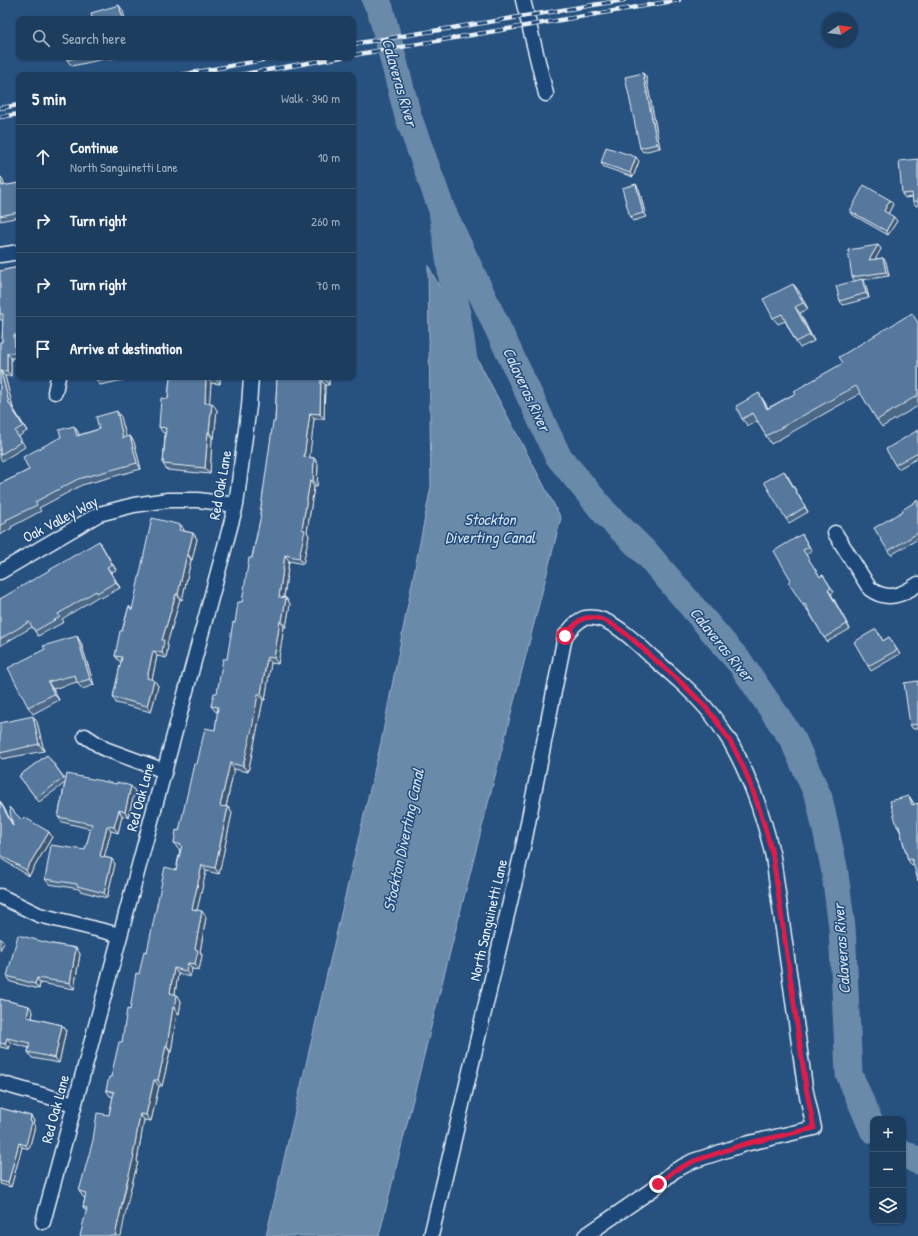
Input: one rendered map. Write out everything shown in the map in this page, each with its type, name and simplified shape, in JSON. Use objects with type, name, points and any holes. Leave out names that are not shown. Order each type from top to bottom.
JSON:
[{"type":"street","points":[[523,0],[546,94]]},
{"type":"street","points":[[0,255],[16,252]]},
{"type":"street","points":[[55,392],[57,380]]},
{"type":"street","name":"Red Oak Lane","points":[[43,1222],[236,505],[249,406],[251,380]]},
{"type":"street","name":"Oak Valley Way","points":[[0,572],[99,514],[134,505],[168,500],[198,500],[236,505]]},
{"type":"street","points":[[835,533],[870,589],[877,594],[887,596],[898,595],[918,584]]},
{"type":"street","name":"North Sanguinetti Lane","points":[[431,1236],[524,843],[565,636],[572,627],[584,618],[595,618],[611,624],[632,639],[692,692],[712,716],[730,742],[742,764],[756,796],[773,857],[806,1087],[814,1128],[745,1144],[694,1161],[674,1171],[653,1189],[585,1236]]},
{"type":"street","points":[[86,736],[105,749],[165,771]]},
{"type":"street","points":[[0,896],[39,915],[120,935]]},
{"type":"street","points":[[0,1084],[74,1104]]},
{"type":"water","name":"Stockton Diverting Canal","points":[[428,265],[561,518],[379,1236],[266,1236],[381,742],[431,486]]},
{"type":"building","points":[[119,5],[122,16],[92,16],[91,13]]},
{"type":"building","points":[[643,73],[657,144],[640,148],[625,77]]},
{"type":"building","points":[[606,147],[636,157],[630,173],[601,163]]},
{"type":"building","points":[[918,159],[918,201],[913,202],[912,193],[902,194],[899,161]]},
{"type":"building","points":[[0,179],[2,186],[16,184],[16,213],[0,216]]},
{"type":"building","points":[[636,184],[643,213],[630,217],[622,188]]},
{"type":"building","points":[[864,185],[890,200],[884,211],[894,217],[886,231],[850,211]]},
{"type":"building","points":[[878,245],[869,260],[883,258],[886,272],[852,277],[848,250]]},
{"type":"building","points":[[16,268],[16,335],[14,335],[15,353],[7,353],[7,371],[1,371],[9,403],[23,426],[15,431],[21,442],[0,455],[0,342],[2,342],[3,314],[0,314],[0,271]]},
{"type":"building","points":[[862,279],[866,293],[840,301],[836,286]]},
{"type":"building","points":[[793,284],[803,303],[795,307],[810,335],[796,342],[782,314],[773,318],[763,299]]},
{"type":"building","points":[[912,313],[918,323],[918,395],[877,420],[856,386],[766,436],[753,413],[742,419],[736,406],[759,393],[767,409],[796,393],[794,391],[843,363],[839,357]]},
{"type":"building","points":[[170,380],[206,380],[205,403],[212,403],[205,468],[163,464],[166,428],[159,427],[161,398],[168,399]]},
{"type":"building","points":[[277,380],[321,380],[320,414],[310,413],[304,457],[314,458],[313,481],[310,481],[302,529],[305,530],[299,558],[285,555],[279,597],[286,598],[282,621],[280,621],[274,658],[267,657],[261,694],[258,694],[252,729],[243,766],[230,763],[220,806],[228,807],[215,868],[202,865],[192,909],[202,911],[195,949],[198,950],[195,964],[188,963],[186,971],[174,968],[170,993],[177,995],[175,1008],[173,1007],[167,1046],[158,1080],[154,1080],[146,1115],[140,1114],[134,1156],[115,1236],[80,1236],[87,1208],[83,1207],[86,1193],[79,1191],[93,1140],[97,1113],[109,1115],[114,1092],[106,1090],[109,1077],[111,1077],[119,1042],[122,1042],[127,1009],[130,1010],[136,973],[139,974],[144,951],[147,952],[165,867],[176,870],[182,845],[174,843],[176,830],[179,831],[194,764],[197,764],[205,728],[215,730],[218,707],[211,706],[214,693],[217,693],[223,659],[227,659],[238,602],[242,602],[249,558],[252,558],[261,515],[273,422],[275,422]]},
{"type":"building","points":[[117,411],[123,438],[130,436],[137,463],[78,479],[35,502],[37,505],[6,520],[7,522],[0,526],[0,484],[29,470],[23,457],[61,437],[59,430],[74,426],[77,436],[99,429],[96,417]]},
{"type":"building","points":[[918,430],[918,452],[895,465],[886,449]]},
{"type":"building","points":[[784,471],[805,507],[786,519],[764,482]]},
{"type":"building","points":[[918,500],[918,533],[888,551],[874,528],[903,511],[902,510]]},
{"type":"building","points":[[152,518],[181,525],[179,530],[193,533],[178,594],[176,594],[162,640],[164,640],[162,653],[153,651],[147,678],[154,680],[147,706],[113,697],[122,657],[115,656],[120,631],[122,631],[129,606],[132,610]]},
{"type":"building","points":[[802,534],[809,547],[803,550],[820,577],[823,575],[831,588],[828,590],[847,624],[824,638],[805,604],[803,605],[788,582],[791,580],[774,551]]},
{"type":"building","points":[[99,541],[112,564],[107,567],[116,582],[97,593],[96,591],[58,614],[60,617],[35,631],[29,622],[0,639],[0,599]]},
{"type":"building","points":[[876,629],[883,641],[889,637],[897,650],[868,666],[854,642]]},
{"type":"building","points":[[77,636],[90,679],[77,683],[75,675],[48,682],[54,694],[28,707],[8,668],[45,649],[43,646]]},
{"type":"building","points":[[918,681],[918,724],[910,725],[904,683]]},
{"type":"building","points":[[33,716],[39,744],[0,753],[0,723]]},
{"type":"building","points":[[47,755],[64,778],[36,798],[19,776]]},
{"type":"building","points":[[67,774],[117,784],[117,782],[131,786],[125,812],[119,810],[114,827],[107,826],[100,856],[112,859],[104,893],[77,886],[77,884],[45,879],[51,845],[85,850],[92,824],[58,817]]},
{"type":"building","points":[[909,796],[912,805],[918,803],[918,881],[912,859],[908,860],[899,826],[897,826],[890,801]]},
{"type":"building","points":[[0,802],[13,826],[9,807],[22,820],[24,817],[49,832],[26,870],[0,855]]},
{"type":"building","points":[[18,935],[52,944],[76,948],[70,983],[37,978],[35,984],[7,976]]},
{"type":"building","points":[[0,999],[29,1006],[27,1017],[62,1025],[55,1058],[28,1052],[30,1043],[7,1038],[5,1044],[0,1043]]},
{"type":"building","points":[[0,1108],[31,1116],[30,1121],[32,1122],[26,1145],[19,1143],[8,1183],[0,1181]]},
{"type":"waterway","name":"Calaveras River","points":[[375,0],[380,8],[408,116],[442,210],[464,360]]},
{"type":"waterway","name":"Calaveras River","points":[[442,210],[558,456],[606,514],[649,556],[741,664],[793,740],[819,798],[834,867],[842,927],[849,1074],[870,1123]]},
{"type":"waterway","name":"Calaveras River","points":[[906,1155],[918,1161]]},
{"type":"railway","points":[[356,44],[624,0]]},
{"type":"railway","points":[[356,54],[679,0]]},
{"type":"railway","points":[[197,72],[263,60]]},
{"type":"railway","points":[[256,72],[325,60]]},
{"type":"railway","points":[[0,108],[16,105]]},
{"type":"railway","points":[[0,117],[16,114]]},
{"type":"route","points":[[565,636],[572,627],[584,618],[603,620],[632,639],[692,692],[712,716],[730,742],[742,764],[753,790],[766,829],[773,857],[806,1087],[814,1128],[745,1144],[694,1161],[674,1171],[658,1184]]}]
